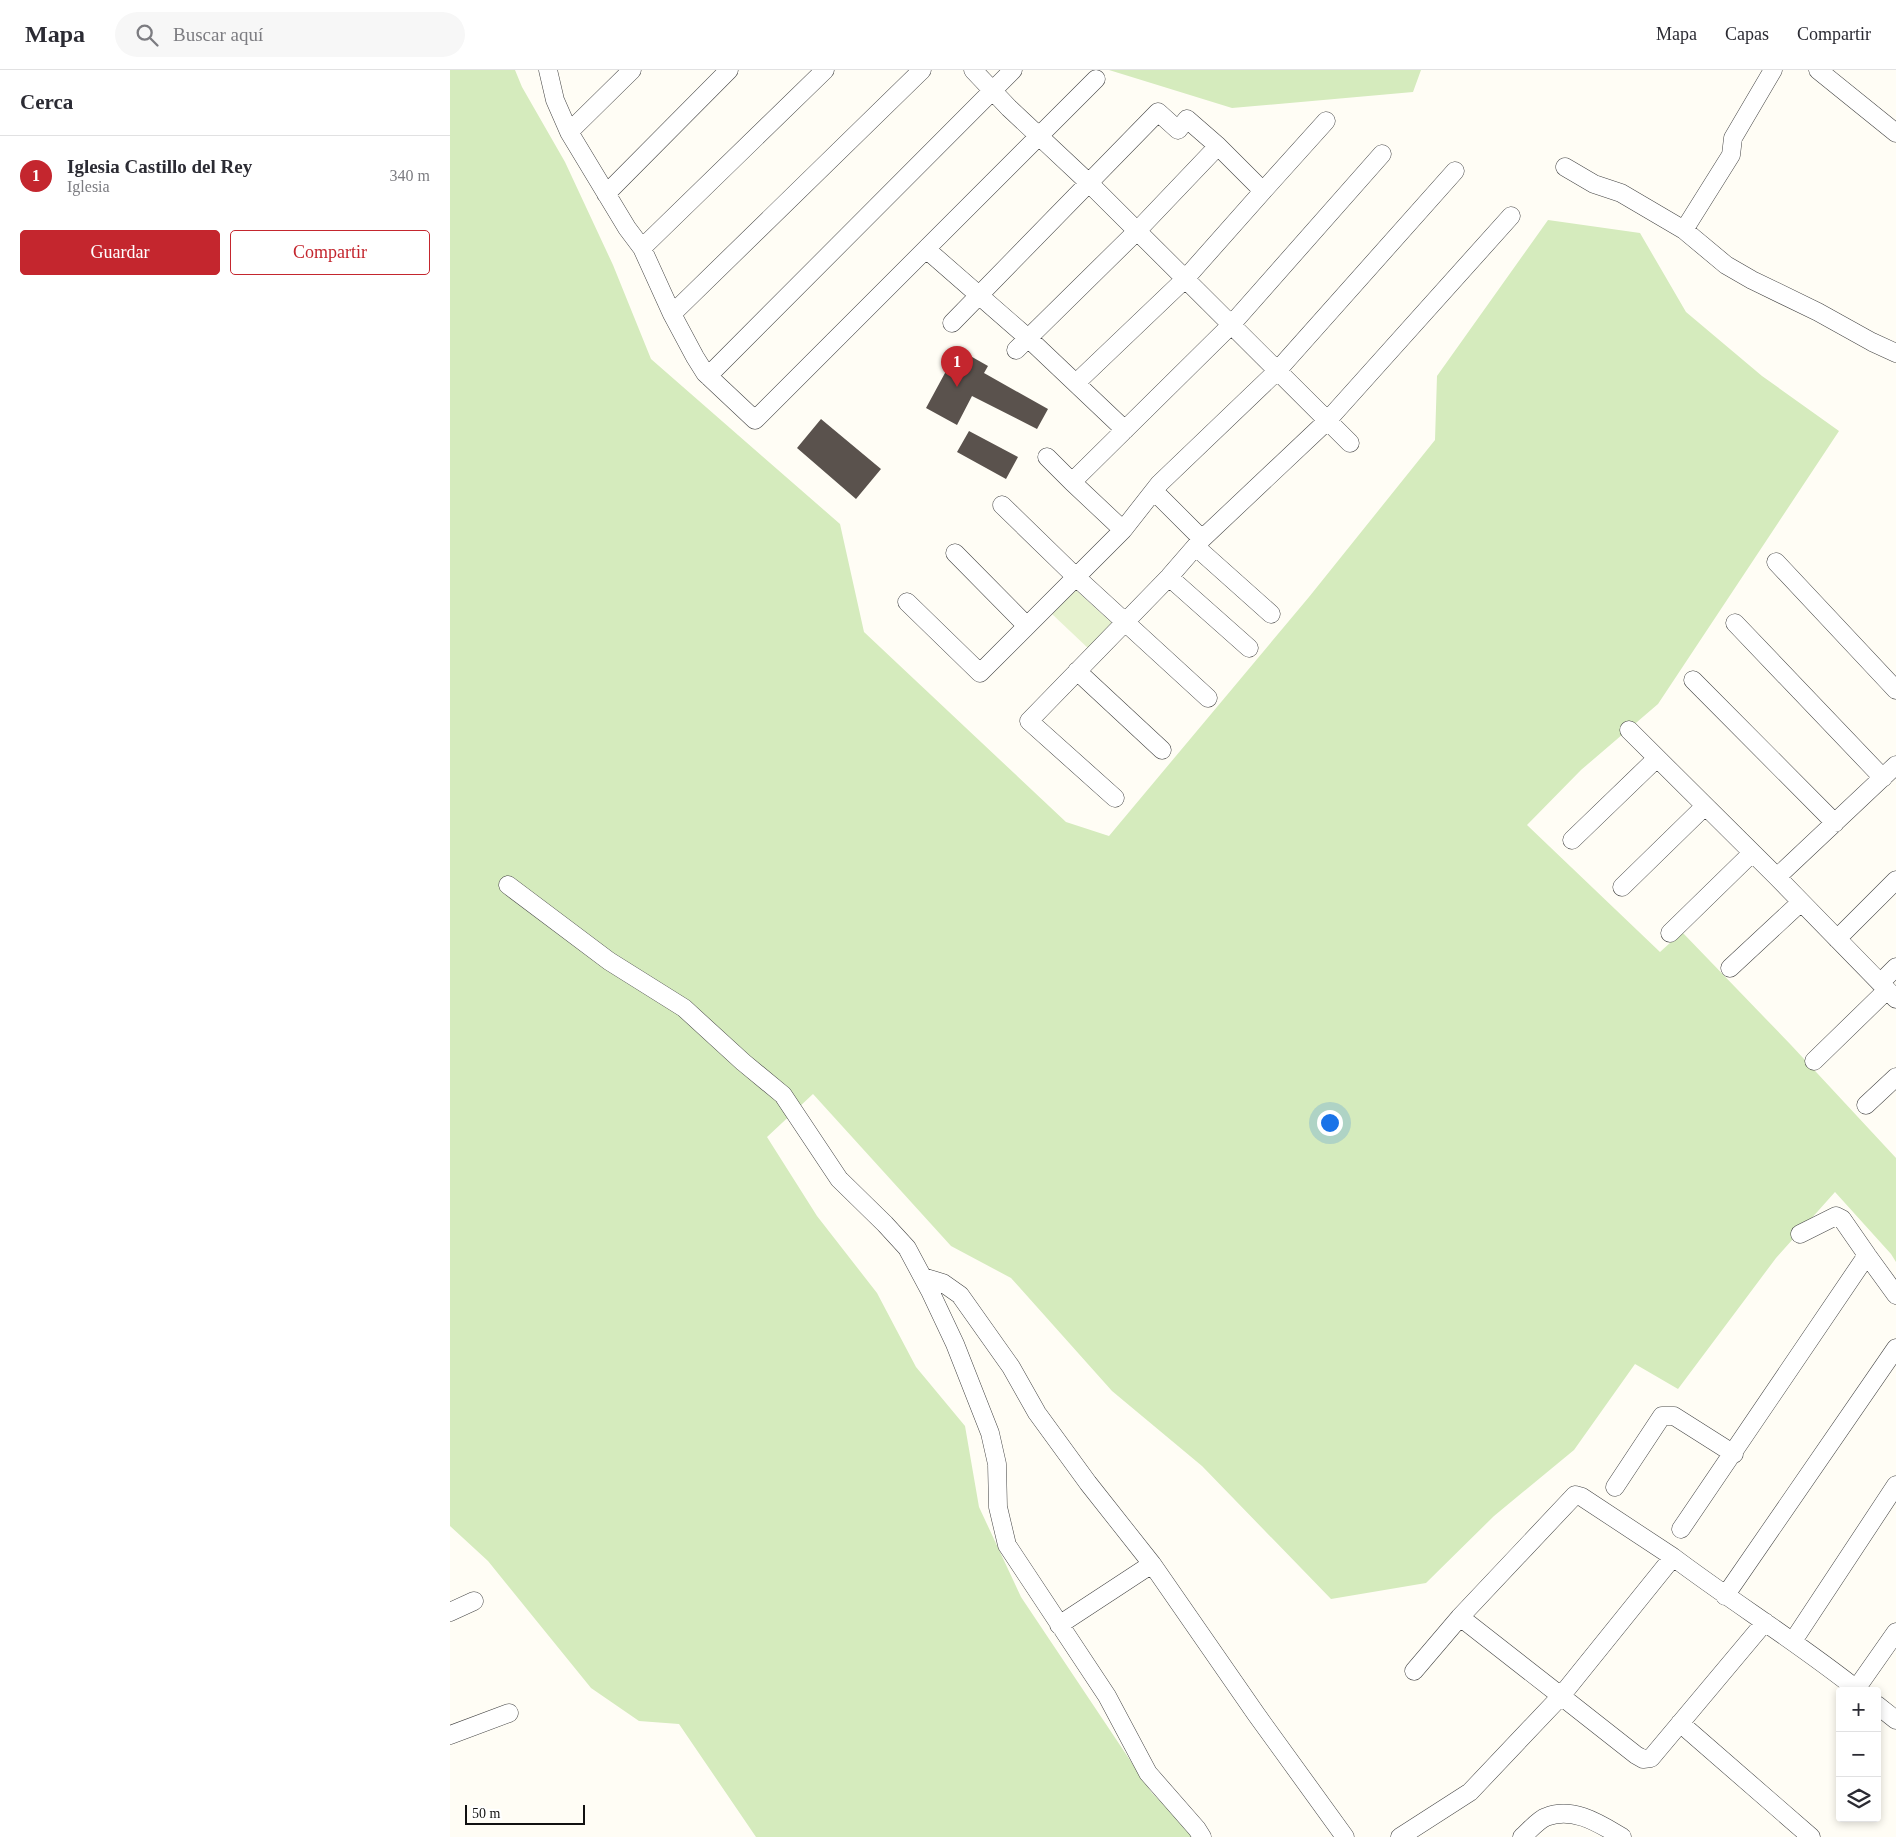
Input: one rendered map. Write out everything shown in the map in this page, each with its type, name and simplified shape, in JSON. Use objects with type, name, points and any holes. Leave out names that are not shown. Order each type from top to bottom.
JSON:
[{"type":"street","points":[[548,70],[555,100],[569,132],[626,228],[642,248],[672,314],[695,357],[708,376],[755,420],[1096,79]]},
{"type":"street","points":[[569,132],[632,70]]},
{"type":"street","points":[[606,194],[729,70]]},
{"type":"street","points":[[642,248],[825,70]]},
{"type":"street","points":[[672,314],[922,70]]},
{"type":"street","points":[[973,70],[1350,443]]},
{"type":"street","points":[[708,376],[1012,70]]},
{"type":"street","points":[[1684,230],[1730,155],[1733,138],[1773,70]]},
{"type":"street","points":[[1818,70],[1896,133]]},
{"type":"street","points":[[952,323],[1158,112],[1178,130],[1187,119],[1218,146],[1263,191]]},
{"type":"street","points":[[1076,382],[1185,279],[1326,121]]},
{"type":"street","points":[[1022,344],[1137,231],[1218,146]]},
{"type":"street","points":[[1072,482],[1231,325],[1382,154]]},
{"type":"street","points":[[1565,167],[1594,184],[1621,193],[1684,230],[1726,265],[1752,280],[1896,353]]},
{"type":"street","points":[[907,602],[980,673],[1122,530],[1157,488],[1277,371],[1455,171]]},
{"type":"street","points":[[1115,798],[1029,720],[1169,577],[1199,543],[1327,421],[1511,216]]},
{"type":"street","points":[[926,249],[980,294],[1022,344],[1076,382],[1125,430]]},
{"type":"street","points":[[1047,457],[1122,530]]},
{"type":"street","points":[[1157,488],[1199,543],[1271,614]]},
{"type":"street","points":[[1002,505],[1076,577],[1208,698]]},
{"type":"street","points":[[955,553],[1027,626]]},
{"type":"street","points":[[1776,562],[1896,690]]},
{"type":"street","points":[[1169,577],[1249,648]]},
{"type":"street","points":[[1734,623],[1883,778]]},
{"type":"street","points":[[1078,671],[1162,750]]},
{"type":"street","points":[[1693,680],[1835,823]]},
{"type":"street","points":[[1629,730],[1888,991]]},
{"type":"street","points":[[1572,840],[1657,758]]},
{"type":"street","points":[[1777,878],[1896,765]]},
{"type":"street","points":[[1622,887],[1705,806]]},
{"type":"street","points":[[1670,933],[1752,853]]},
{"type":"street","points":[[1837,939],[1896,880]]},
{"type":"street","points":[[508,885],[609,961],[684,1008],[743,1062],[783,1095],[839,1179],[907,1248],[922,1275],[954,1344],[990,1433],[996,1464],[998,1507],[1007,1545],[1107,1696],[1148,1773],[1202,1837]]},
{"type":"street","points":[[1730,968],[1801,902]]},
{"type":"street","points":[[1814,1061],[1888,991],[1896,967]]},
{"type":"street","points":[[1866,1105],[1896,1076]]},
{"type":"street","points":[[1800,1234],[1836,1216],[1842,1219],[1896,1295]]},
{"type":"street","points":[[1681,1529],[1734,1454],[1867,1255]]},
{"type":"street","points":[[922,1275],[943,1283],[960,1296],[1011,1367],[1036,1413],[1152,1564],[1256,1714],[1346,1837]]},
{"type":"street","points":[[1726,1596],[1896,1348]]},
{"type":"street","points":[[1615,1487],[1662,1416],[1674,1416],[1734,1454]]},
{"type":"street","points":[[1793,1641],[1896,1485]]},
{"type":"street","points":[[1414,1671],[1460,1617],[1575,1496],[1582,1497],[1673,1557],[1726,1596],[1793,1641],[1854,1687]]},
{"type":"street","points":[[1400,1837],[1470,1792],[1560,1696],[1673,1557]]},
{"type":"street","points":[[1059,1626],[1152,1564]]},
{"type":"street","points":[[450,1612],[474,1601]]},
{"type":"street","points":[[1460,1617],[1643,1759],[1651,1758],[1765,1622]]},
{"type":"street","points":[[1860,1687],[1896,1632]]},
{"type":"street","points":[[1881,1708],[1896,1720]]},
{"type":"street","points":[[450,1735],[510,1713]]},
{"type":"street","points":[[1680,1723],[1812,1837]]},
{"type":"street","points":[[1522,1837],[1545,1817],[1560,1813],[1577,1814],[1614,1835]]},
{"type":"green space","points":[[450,70],[515,70],[522,87],[565,162],[613,265],[651,359],[840,524],[864,632],[1066,822],[1109,836],[1309,597],[1435,440],[1437,376],[1548,220],[1640,233],[1686,312],[1762,376],[1839,431],[1658,704],[1581,770],[1527,825],[1660,952],[1682,932],[1896,1158],[1896,1262],[1835,1192],[1776,1258],[1678,1389],[1635,1364],[1574,1450],[1494,1516],[1426,1583],[1331,1599],[1202,1466],[1112,1391],[1011,1278],[951,1246],[813,1094],[767,1137],[817,1216],[877,1293],[916,1367],[965,1426],[979,1507],[1021,1597],[1152,1793],[1197,1837],[756,1837],[679,1724],[639,1721],[591,1688],[488,1561],[450,1526]]},
{"type":"green space","points":[[1109,70],[1421,70],[1413,92],[1232,108]]},
{"type":"green space","points":[[1076,590],[1114,625],[1090,650],[1052,614]]},
{"type":"building","points":[[958,349],[988,366],[984,373],[1048,409],[1037,429],[972,396],[957,425],[926,408]]},
{"type":"building","points":[[821,419],[881,469],[856,499],[797,448]]},
{"type":"building","points":[[969,431],[1018,457],[1006,479],[957,452]]},
{"type":"place","name":"Iglesia Castillo del Rey","points":[[957,387]]}]
